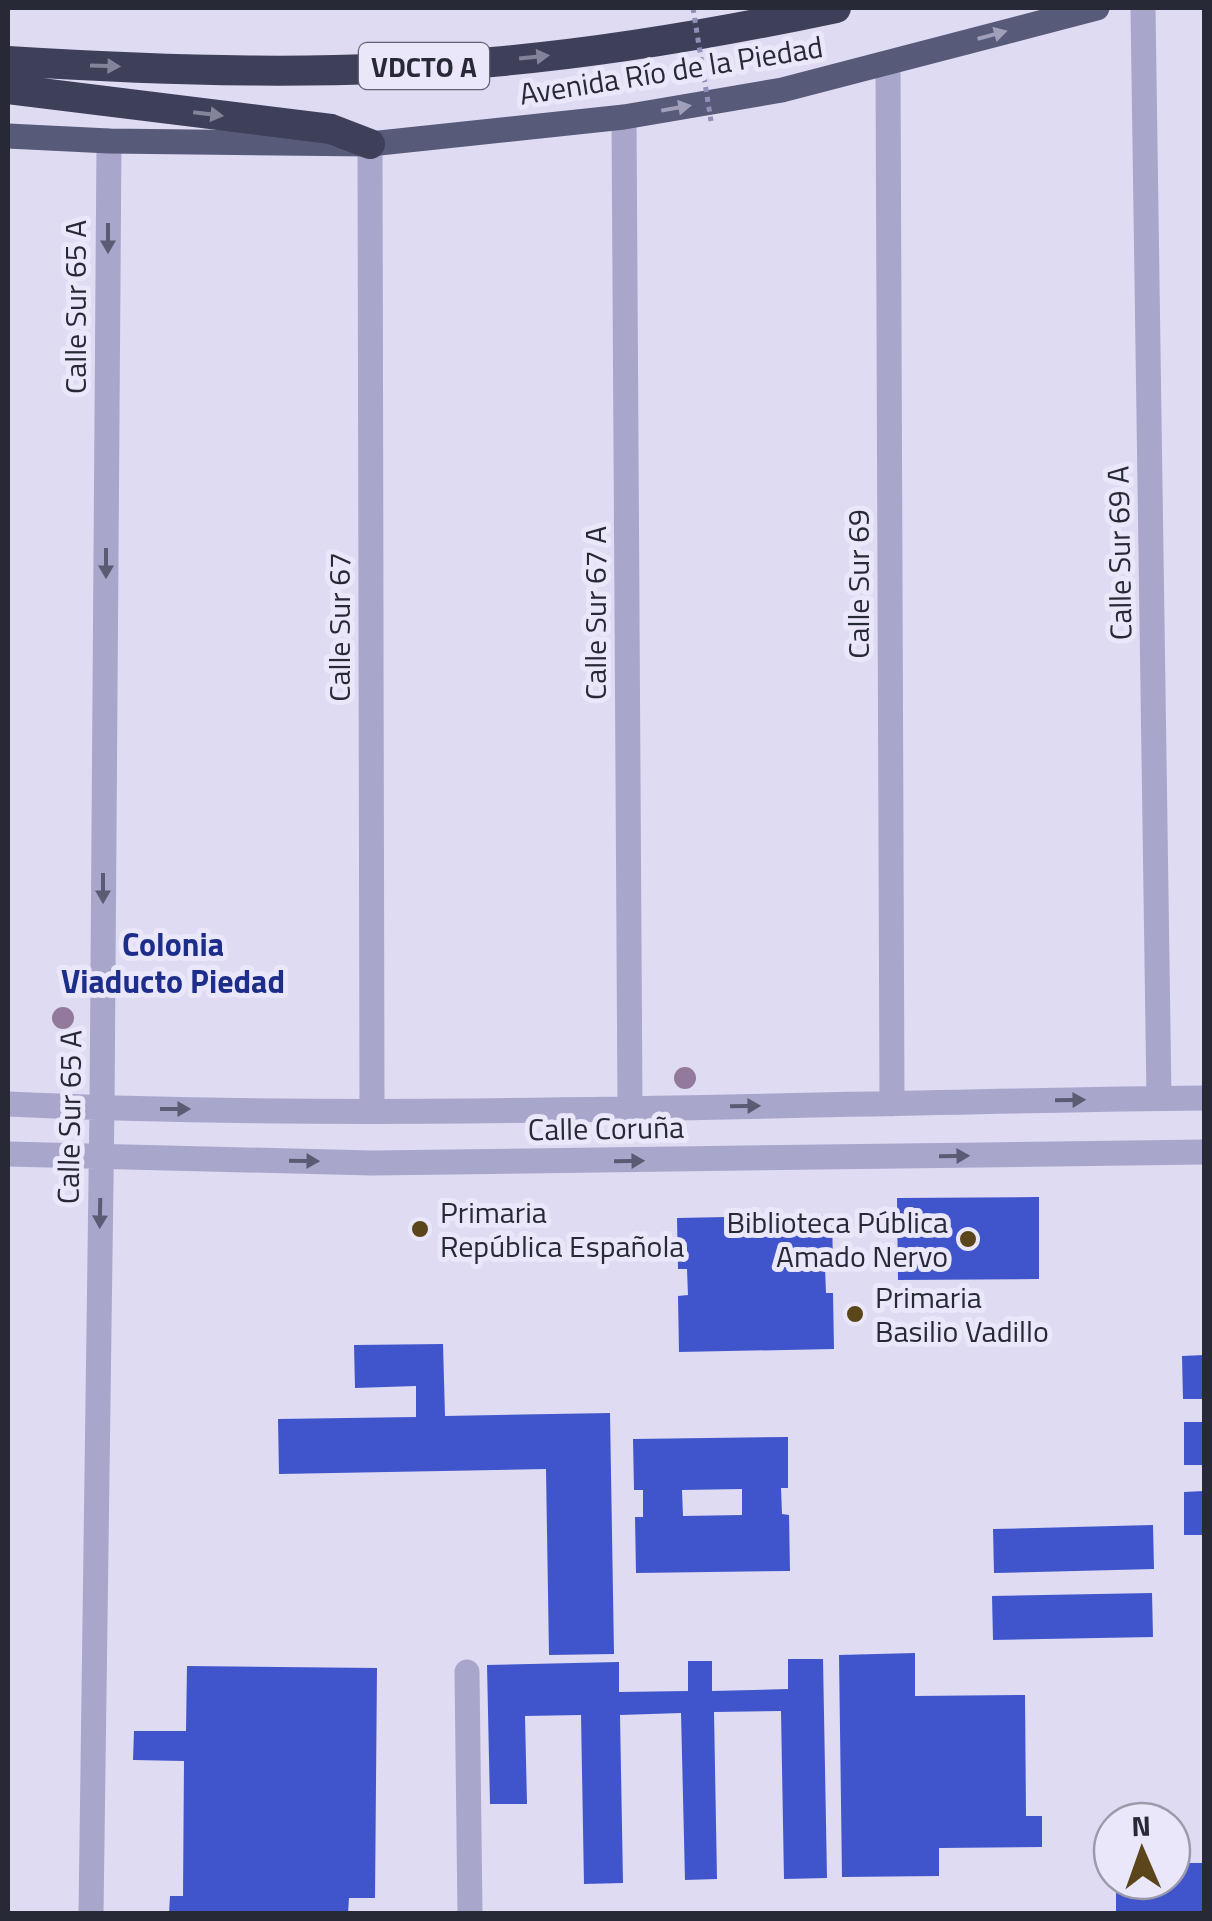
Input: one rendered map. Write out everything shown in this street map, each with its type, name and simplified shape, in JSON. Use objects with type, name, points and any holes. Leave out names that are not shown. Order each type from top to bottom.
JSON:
[{"type":"highway","name":"VDCTO A","points":[[8,61],[276,70],[491,62],[685,38],[836,8]]},
{"type":"highway","points":[[8,89],[316,127],[344,132],[370,144]]},
{"type":"main road","name":"Avenida Río de la Piedad","points":[[8,136],[370,144],[624,116],[782,90],[1097,8]]},
{"type":"street","name":"Calle Sur 69 A","points":[[1143,8],[1159,1098]]},
{"type":"street","name":"Calle Sur 69","points":[[888,63],[892,1104]]},
{"type":"street","name":"Calle Sur 67 A","points":[[624,116],[630,1108]]},
{"type":"street","name":"Calle Sur 65 A","points":[[90,1914],[102,1108],[108,141]]},
{"type":"street","name":"Calle Sur 67","points":[[370,144],[372,1109]]},
{"type":"street","name":"Calle Coruña","points":[[8,1104],[102,1108],[630,1108],[1204,1098]]},
{"type":"street","name":"Calle Coruña","points":[[8,1154],[372,1163],[1204,1152]]},
{"type":"street","points":[[466,1672],[470,1914]]},
{"type":"path","points":[[693,8],[710,121]]},
{"type":"building","name":"Biblioteca Pública Amado Nervo","points":[[1039,1197],[1039,1279],[898,1280],[897,1198]]},
{"type":"building","points":[[832,1215],[833,1267],[825,1267],[826,1293],[833,1293],[834,1349],[679,1352],[678,1296],[688,1295],[687,1269],[678,1269],[677,1218]]},
{"type":"building","points":[[443,1344],[445,1416],[610,1413],[614,1654],[549,1655],[546,1469],[279,1474],[278,1419],[416,1417],[416,1386],[355,1388],[354,1345]]},
{"type":"building","points":[[1204,1355],[1204,1399],[1183,1399],[1182,1356]]},
{"type":"building","points":[[1184,1422],[1204,1422],[1204,1465],[1184,1465]]},
{"type":"building","points":[[788,1437],[788,1488],[781,1488],[782,1514],[789,1515],[790,1571],[636,1573],[635,1517],[643,1517],[643,1490],[634,1490],[633,1439]],"holes":[[[742,1489],[742,1515],[683,1516],[682,1490]]]},
{"type":"building","points":[[1204,1491],[1204,1535],[1184,1535],[1184,1492]]},
{"type":"building","points":[[1153,1525],[1154,1569],[994,1573],[993,1529]]},
{"type":"building","points":[[1152,1593],[1153,1637],[993,1640],[992,1596]]},
{"type":"building","points":[[915,1653],[915,1696],[1025,1695],[1026,1816],[1042,1816],[1042,1847],[939,1848],[939,1876],[842,1877],[839,1655]]},
{"type":"building","points":[[788,1659],[823,1659],[827,1878],[784,1879],[781,1711],[714,1712],[717,1879],[685,1880],[681,1713],[620,1715],[623,1883],[584,1884],[581,1715],[525,1716],[527,1804],[490,1804],[487,1665],[619,1662],[619,1692],[688,1691],[688,1661],[712,1661],[712,1691],[788,1689]]},
{"type":"building","points":[[187,1666],[377,1668],[375,1898],[349,1898],[348,1914],[169,1914],[170,1896],[183,1896],[184,1761],[133,1760],[134,1731],[186,1731]]},
{"type":"building","points":[[1192,1863],[1204,1863],[1204,1914],[1116,1914],[1116,1901],[1192,1901]]},
{"type":"place","name":"Primaria República Española","points":[[420,1229]]},
{"type":"place","name":"Biblioteca Pública Amado Nervo","points":[[968,1239]]},
{"type":"place","name":"Primaria Basilio Vadillo","points":[[855,1314]]},
{"type":"district","name":"Colonia Viaducto Piedad","points":[[173,962]]}]
